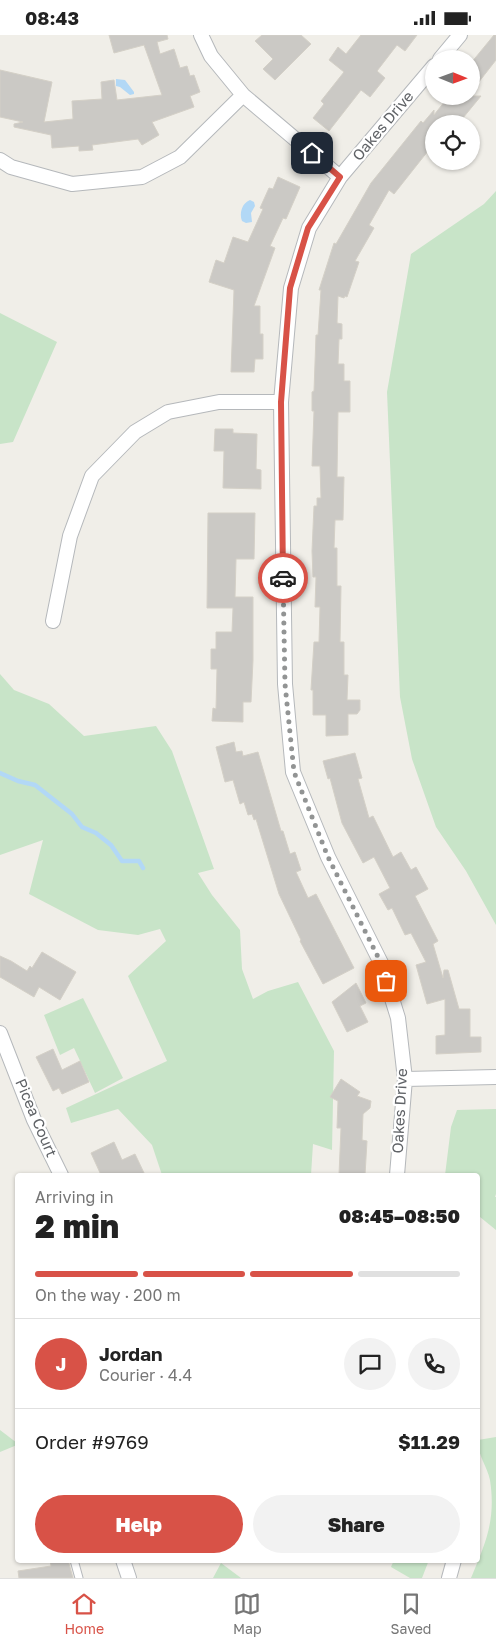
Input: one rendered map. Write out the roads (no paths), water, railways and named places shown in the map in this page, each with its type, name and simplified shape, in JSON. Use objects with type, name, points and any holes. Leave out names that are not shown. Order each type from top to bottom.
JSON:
[{"type":"street","points":[[201,35],[211,56],[243,95],[340,177]]},
{"type":"street","points":[[448,50],[460,35]]},
{"type":"street","name":"Oakes Drive","points":[[396,1173],[405,1079],[398,1018],[381,963],[328,857],[294,772],[285,684],[281,402],[290,288],[308,228],[340,177],[425,77]]},
{"type":"street","points":[[0,160],[11,167],[72,184],[142,177],[180,157],[243,95]]},
{"type":"street","points":[[53,621],[70,536],[92,476],[136,432],[168,412],[219,402],[281,402]]},
{"type":"street","name":"Picea Court","points":[[0,1033],[34,1120],[60,1173]]},
{"type":"street","points":[[405,1079],[496,1077]]},
{"type":"street","points":[[124,1563],[129,1578]]},
{"type":"street","points":[[449,1578],[453,1563]]},
{"type":"lane","points":[[75,1563],[79,1578]]},
{"type":"water","points":[[116,79],[125,80],[134,94],[130,95],[116,86]]},
{"type":"water","points":[[250,200],[254,202],[255,206],[251,213],[252,222],[246,223],[242,221],[241,212],[245,203]]},
{"type":"waterway","points":[[0,773],[18,781],[35,785],[72,814],[82,827],[96,833],[111,845],[122,861],[139,861],[143,868]]}]
